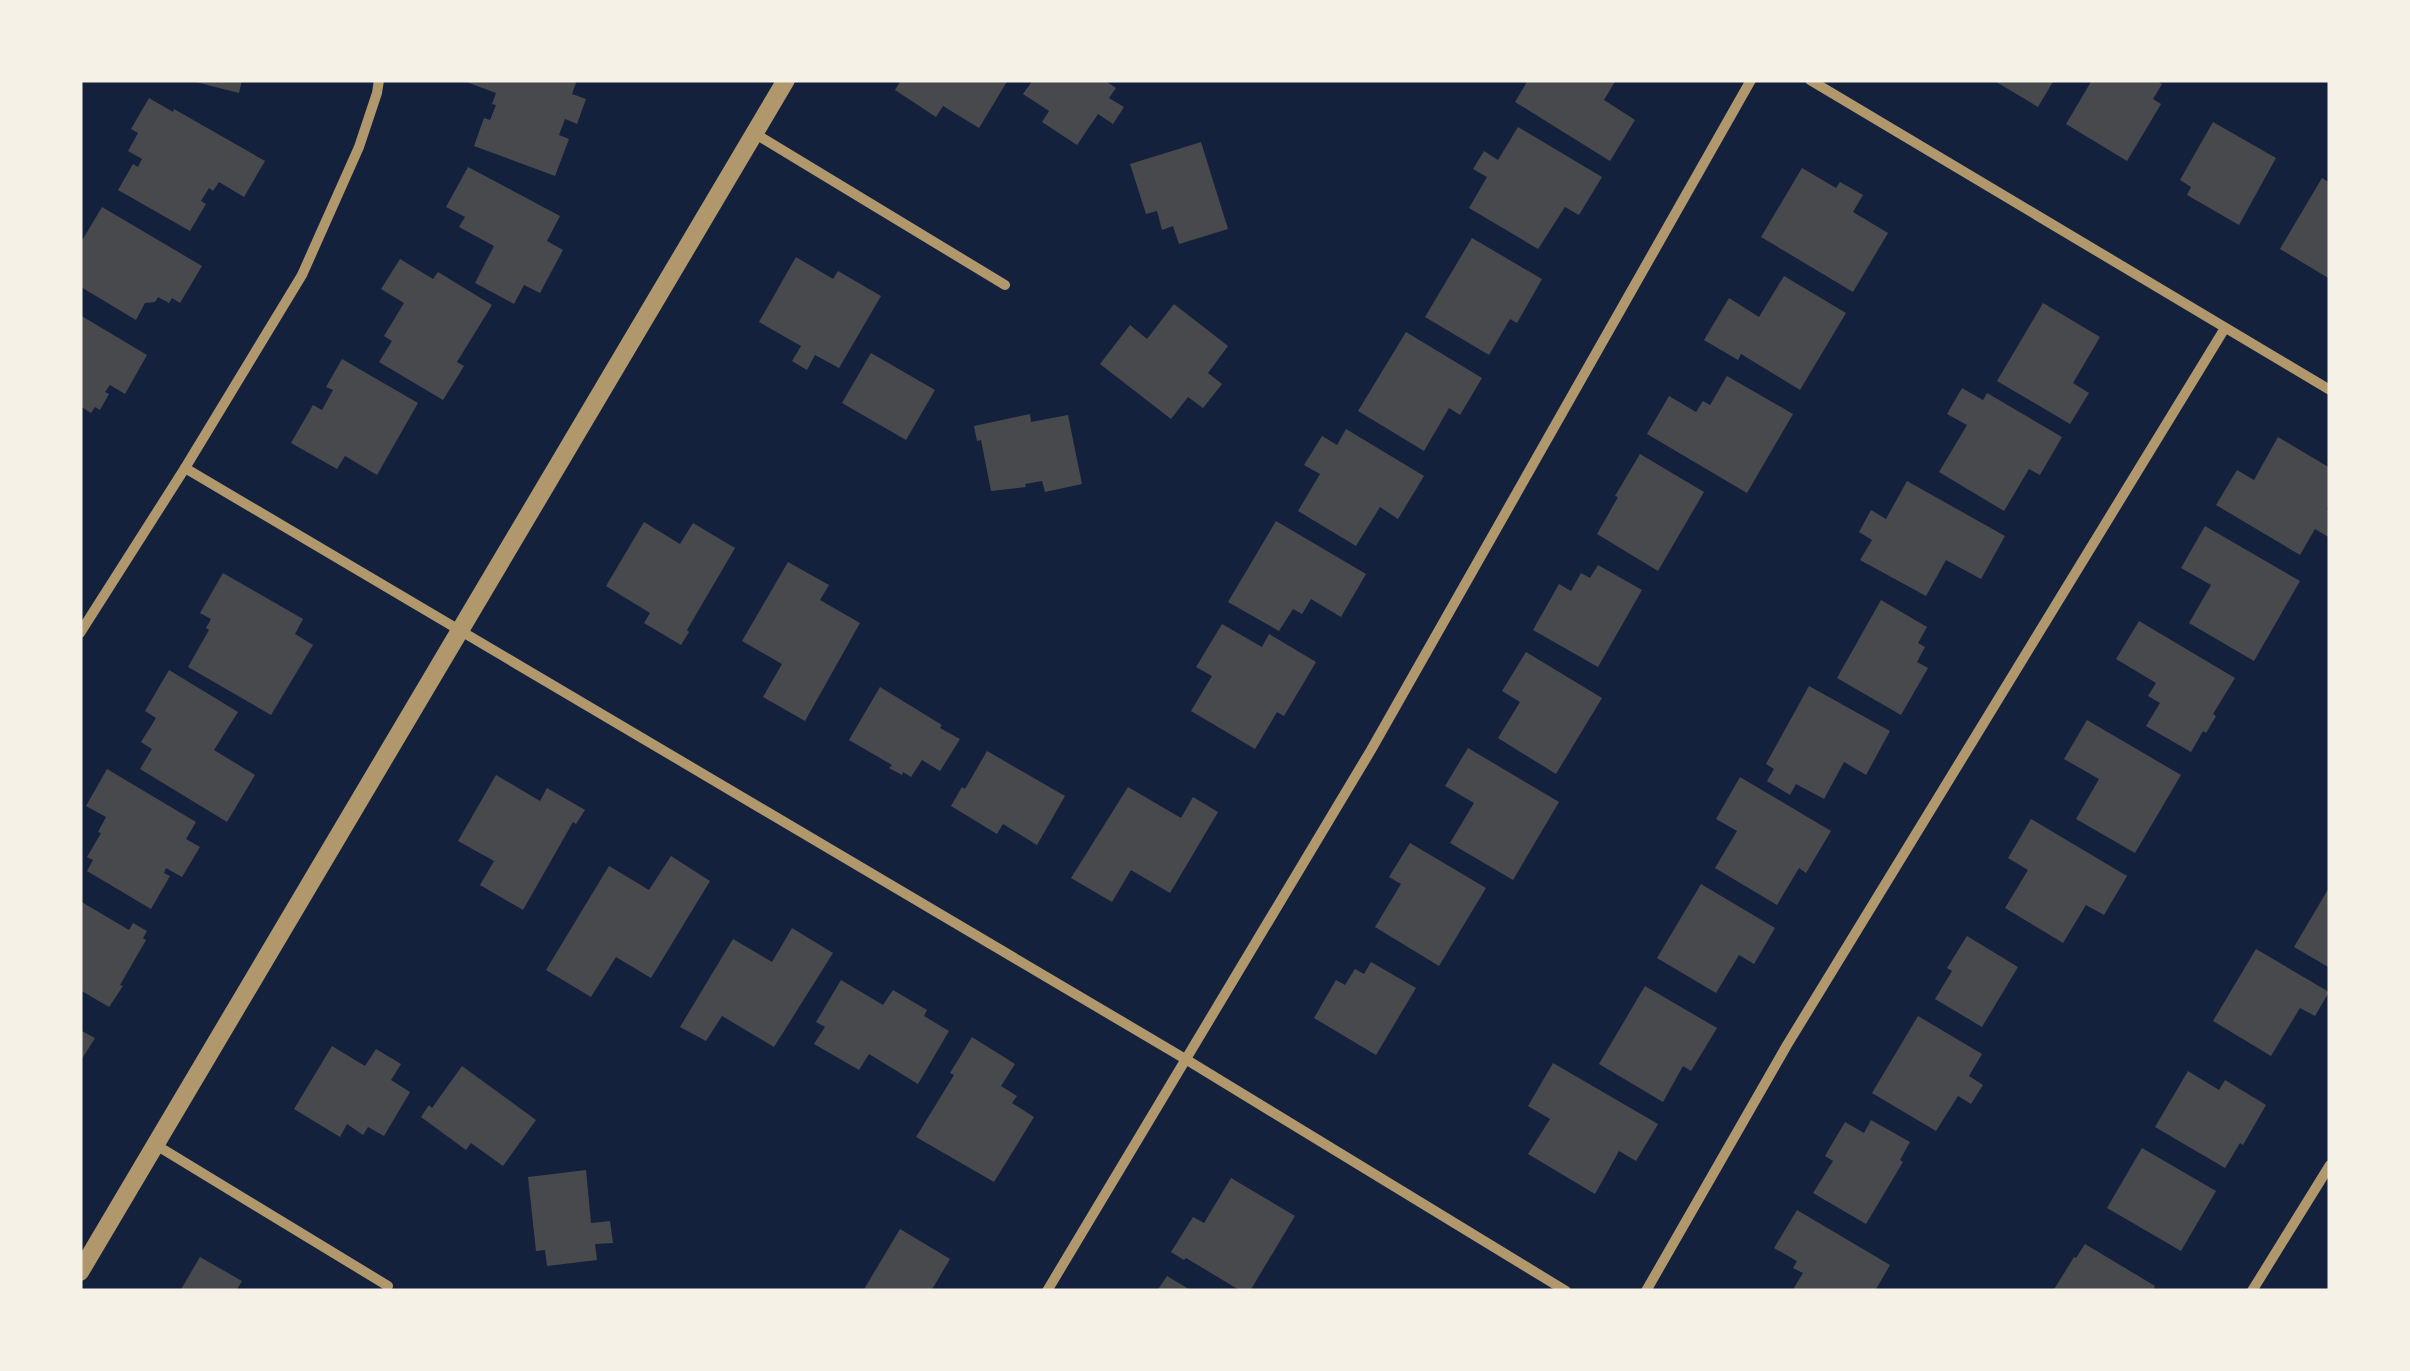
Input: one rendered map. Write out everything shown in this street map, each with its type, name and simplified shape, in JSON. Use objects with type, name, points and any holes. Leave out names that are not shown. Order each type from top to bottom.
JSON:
[{"type":"street","points":[[80,633],[302,275],[359,148],[379,80]]},
{"type":"street","points":[[80,1272],[786,80]]},
{"type":"street","points":[[1048,1291],[1371,750],[1751,80]]},
{"type":"street","points":[[1810,80],[2330,390]]},
{"type":"street","points":[[754,133],[1004,285]]},
{"type":"street","points":[[1646,1291],[1786,1046],[2226,328]]},
{"type":"street","points":[[185,468],[1187,1060],[1566,1291]]},
{"type":"street","points":[[156,1146],[388,1286]]},
{"type":"street","points":[[2252,1291],[2330,1164]]},
{"type":"building","points":[[188,80],[242,80],[239,93]]},
{"type":"building","points":[[461,80],[577,80],[572,94],[586,99],[577,124],[565,119],[559,135],[569,139],[555,176],[474,146],[484,118],[490,120],[496,93]]},
{"type":"building","points":[[901,80],[1008,80],[979,128],[943,106],[936,117],[895,90]]},
{"type":"building","points":[[1033,80],[1104,80],[1116,88],[1109,98],[1124,107],[1113,124],[1098,114],[1077,145],[1042,122],[1049,111],[1023,94]]},
{"type":"building","points":[[1528,80],[1616,80],[1604,100],[1635,120],[1610,161],[1515,102]]},
{"type":"building","points":[[1993,80],[2054,80],[2038,107]]},
{"type":"building","points":[[2092,80],[2156,80],[2162,84],[2153,99],[2161,104],[2127,161],[2066,124]]},
{"type":"building","points":[[149,98],[265,161],[244,197],[219,182],[213,191],[209,188],[201,201],[206,204],[190,231],[118,190],[133,164],[138,167],[142,159],[128,151],[138,133],[131,129]]},
{"type":"building","points":[[2213,122],[2276,158],[2239,225],[2187,195],[2191,187],[2180,180]]},
{"type":"building","points":[[1518,127],[1602,177],[1579,215],[1565,207],[1538,249],[1469,208],[1487,177],[1473,169],[1484,151],[1498,160]]},
{"type":"building","points":[[1201,142],[1228,229],[1179,244],[1173,226],[1162,230],[1157,211],[1146,214],[1130,164]]},
{"type":"building","points":[[468,167],[560,216],[547,241],[563,250],[540,293],[524,285],[514,304],[475,283],[494,246],[459,227],[465,217],[446,207]]},
{"type":"building","points":[[1802,168],[1836,188],[1840,182],[1863,195],[1853,212],[1888,233],[1853,292],[1761,237]]},
{"type":"building","points":[[2322,178],[2330,183],[2330,279],[2280,249]]},
{"type":"building","points":[[102,207],[202,266],[180,303],[158,297],[155,302],[145,303],[136,320],[81,287],[80,244]]},
{"type":"building","points":[[1472,238],[1542,279],[1517,323],[1510,319],[1489,355],[1425,317]]},
{"type":"building","points":[[796,257],[833,279],[838,271],[881,296],[839,368],[815,355],[807,370],[792,361],[801,346],[759,322]]},
{"type":"building","points":[[400,259],[433,279],[438,272],[492,305],[457,362],[464,366],[443,400],[379,362],[392,341],[384,336],[404,303],[381,289]]},
{"type":"building","points":[[1784,276],[1846,313],[1800,390],[1741,354],[1738,360],[1704,340],[1729,298],[1759,317]]},
{"type":"building","points":[[2043,303],[2100,337],[2073,383],[2089,393],[2070,424],[1997,381]]},
{"type":"building","points":[[1174,304],[1228,346],[1208,373],[1222,384],[1203,408],[1188,397],[1171,419],[1100,364],[1130,325],[1147,339]]},
{"type":"building","points":[[80,315],[147,355],[125,394],[110,385],[100,410],[95,407],[91,413],[80,406]]},
{"type":"building","points":[[1406,332],[1482,378],[1460,415],[1449,408],[1424,451],[1358,411]]},
{"type":"building","points":[[871,353],[935,390],[906,440],[842,403]]},
{"type":"building","points":[[342,359],[418,403],[377,475],[345,456],[337,469],[291,443],[313,405],[322,410],[333,390],[326,387]]},
{"type":"building","points":[[1727,376],[1793,414],[1747,493],[1647,434],[1669,396],[1696,412],[1703,401],[1710,405]]},
{"type":"building","points":[[1962,388],[1983,400],[1987,393],[2062,437],[2040,475],[2029,469],[2004,511],[1939,472],[1967,425],[1947,414]]},
{"type":"building","points":[[1030,414],[1031,422],[1068,415],[1082,484],[1045,492],[1042,481],[991,491],[981,440],[977,441],[974,426]]},
{"type":"building","points":[[1346,429],[1424,476],[1398,519],[1380,507],[1356,546],[1298,511],[1320,474],[1304,465],[1322,436],[1337,445]]},
{"type":"building","points":[[2278,437],[2330,468],[2330,538],[2315,529],[2300,555],[2216,505],[2237,470],[2254,480]]},
{"type":"building","points":[[1640,454],[1704,492],[1658,571],[1597,534]]},
{"type":"building","points":[[1907,481],[2005,536],[1981,579],[1946,560],[1926,596],[1860,560],[1872,540],[1859,532],[1871,510],[1886,519]]},
{"type":"building","points":[[1276,521],[1366,574],[1341,617],[1311,599],[1302,614],[1293,609],[1279,631],[1228,602]]},
{"type":"building","points":[[644,522],[680,544],[693,523],[735,548],[681,645],[644,623],[650,613],[606,586]]},
{"type":"building","points":[[2205,526],[2300,581],[2254,661],[2189,623],[2211,585],[2181,568]]},
{"type":"building","points":[[788,562],[829,585],[820,600],[860,623],[805,721],[763,697],[782,664],[742,641]]},
{"type":"building","points":[[1598,565],[1642,590],[1598,667],[1533,630],[1559,584],[1571,591],[1581,573],[1590,578]]},
{"type":"building","points":[[223,573],[303,619],[295,634],[313,645],[271,715],[188,667],[209,630],[206,628],[211,619],[200,613]]},
{"type":"building","points":[[1881,600],[1927,627],[1918,643],[1925,647],[1917,662],[1928,668],[1901,715],[1837,678]]},
{"type":"building","points":[[2139,621],[2235,678],[2206,733],[2203,731],[2191,752],[2146,726],[2160,703],[2148,696],[2156,683],[2116,659]]},
{"type":"building","points":[[1222,624],[1262,647],[1269,634],[1316,662],[1284,716],[1277,712],[1255,749],[1191,711],[1212,676],[1196,667]]},
{"type":"building","points":[[1526,652],[1602,698],[1556,774],[1498,738],[1520,702],[1502,691]]},
{"type":"building","points":[[169,670],[238,712],[214,750],[255,775],[227,822],[140,769],[152,749],[141,742],[156,718],[145,711]]},
{"type":"building","points":[[1809,686],[1890,731],[1866,775],[1844,762],[1824,799],[1796,784],[1790,795],[1767,781],[1774,769],[1766,764]]},
{"type":"building","points":[[880,687],[960,739],[940,771],[922,760],[911,777],[903,772],[902,775],[849,740]]},
{"type":"building","points":[[2087,720],[2181,775],[2135,853],[2076,819],[2099,779],[2064,759]]},
{"type":"building","points":[[1468,748],[1559,802],[1513,880],[1450,843],[1474,803],[1445,786]]},
{"type":"building","points":[[987,751],[1065,796],[1037,845],[1003,824],[997,834],[951,806]]},
{"type":"building","points":[[107,769],[196,822],[186,839],[200,847],[182,877],[166,868],[164,873],[170,876],[151,909],[87,871],[93,860],[87,857],[106,817],[86,806]]},
{"type":"building","points":[[496,775],[540,801],[547,788],[585,810],[576,824],[573,822],[523,910],[480,885],[494,861],[458,841]]},
{"type":"building","points":[[1740,777],[1831,831],[1806,873],[1799,868],[1777,905],[1715,868],[1737,831],[1716,819]]},
{"type":"building","points":[[1128,787],[1181,818],[1193,797],[1218,812],[1170,893],[1131,870],[1112,902],[1071,878]]},
{"type":"building","points":[[2031,819],[2127,876],[2104,915],[2086,905],[2063,943],[2005,908],[2028,870],[2008,858]]},
{"type":"building","points":[[1410,843],[1486,888],[1439,966],[1375,927],[1401,884],[1389,877]]},
{"type":"building","points":[[671,856],[710,881],[651,978],[616,957],[591,997],[546,970],[609,866],[649,890]]},
{"type":"building","points":[[1701,884],[1775,928],[1754,964],[1739,955],[1716,993],[1657,958]]},
{"type":"building","points":[[2330,886],[2330,968],[2294,947]]},
{"type":"building","points":[[80,901],[129,930],[133,923],[147,931],[143,938],[146,940],[120,985],[123,986],[109,1007],[80,990]]},
{"type":"building","points":[[792,928],[833,953],[774,1047],[722,1016],[706,1041],[680,1027],[733,939],[772,962]]},
{"type":"building","points":[[1967,936],[2018,967],[1982,1027],[1935,999],[1952,971],[1947,968]]},
{"type":"building","points":[[2256,949],[2329,992],[2315,1016],[2300,1008],[2271,1056],[2213,1021]]},
{"type":"building","points":[[1371,962],[1416,988],[1376,1055],[1314,1018],[1336,980],[1345,985],[1355,969],[1364,974]]},
{"type":"building","points":[[841,980],[883,1005],[893,990],[927,1010],[924,1016],[949,1031],[918,1084],[869,1054],[859,1070],[814,1044],[825,1027],[816,1022]]},
{"type":"building","points":[[1645,986],[1717,1028],[1691,1071],[1683,1066],[1663,1102],[1599,1064]]},
{"type":"building","points":[[1918,1016],[1982,1054],[1969,1076],[1983,1085],[1971,1104],[1958,1096],[1936,1131],[1872,1093]]},
{"type":"building","points":[[80,1030],[95,1038],[80,1062]]},
{"type":"building","points":[[972,1037],[1015,1064],[1001,1086],[1017,1096],[1012,1103],[1034,1117],[994,1182],[916,1137]]},
{"type":"building","points":[[332,1046],[365,1066],[376,1049],[401,1064],[391,1080],[410,1092],[384,1136],[368,1127],[363,1135],[347,1124],[340,1137],[294,1109]]},
{"type":"building","points":[[1553,1063],[1658,1124],[1636,1161],[1619,1151],[1595,1194],[1528,1154],[1550,1119],[1528,1106]]},
{"type":"building","points":[[462,1066],[536,1120],[503,1166],[471,1143],[466,1150],[421,1117]]},
{"type":"building","points":[[2188,1071],[2219,1090],[2225,1080],[2266,1105],[2225,1168],[2155,1127]]},
{"type":"building","points":[[1871,1120],[1910,1142],[1900,1160],[1903,1162],[1866,1224],[1813,1193],[1833,1161],[1825,1156],[1845,1122],[1864,1133]]},
{"type":"building","points":[[2142,1148],[2216,1191],[2181,1251],[2107,1208]]},
{"type":"building","points":[[586,1170],[591,1223],[610,1221],[613,1243],[595,1244],[597,1260],[547,1266],[545,1250],[536,1251],[528,1177]]},
{"type":"building","points":[[1231,1178],[1295,1216],[1250,1291],[1241,1291],[1171,1252],[1193,1217],[1204,1223]]},
{"type":"building","points":[[1797,1210],[1890,1265],[1875,1291],[1792,1291],[1803,1273],[1793,1268],[1797,1261],[1774,1248]]},
{"type":"building","points":[[900,1229],[950,1259],[931,1291],[863,1291]]},
{"type":"building","points":[[2085,1244],[2155,1286],[2153,1291],[2053,1291]]},
{"type":"building","points":[[200,1257],[242,1281],[236,1291],[180,1291]]},
{"type":"building","points":[[1167,1276],[1192,1291],[1157,1291]]}]
